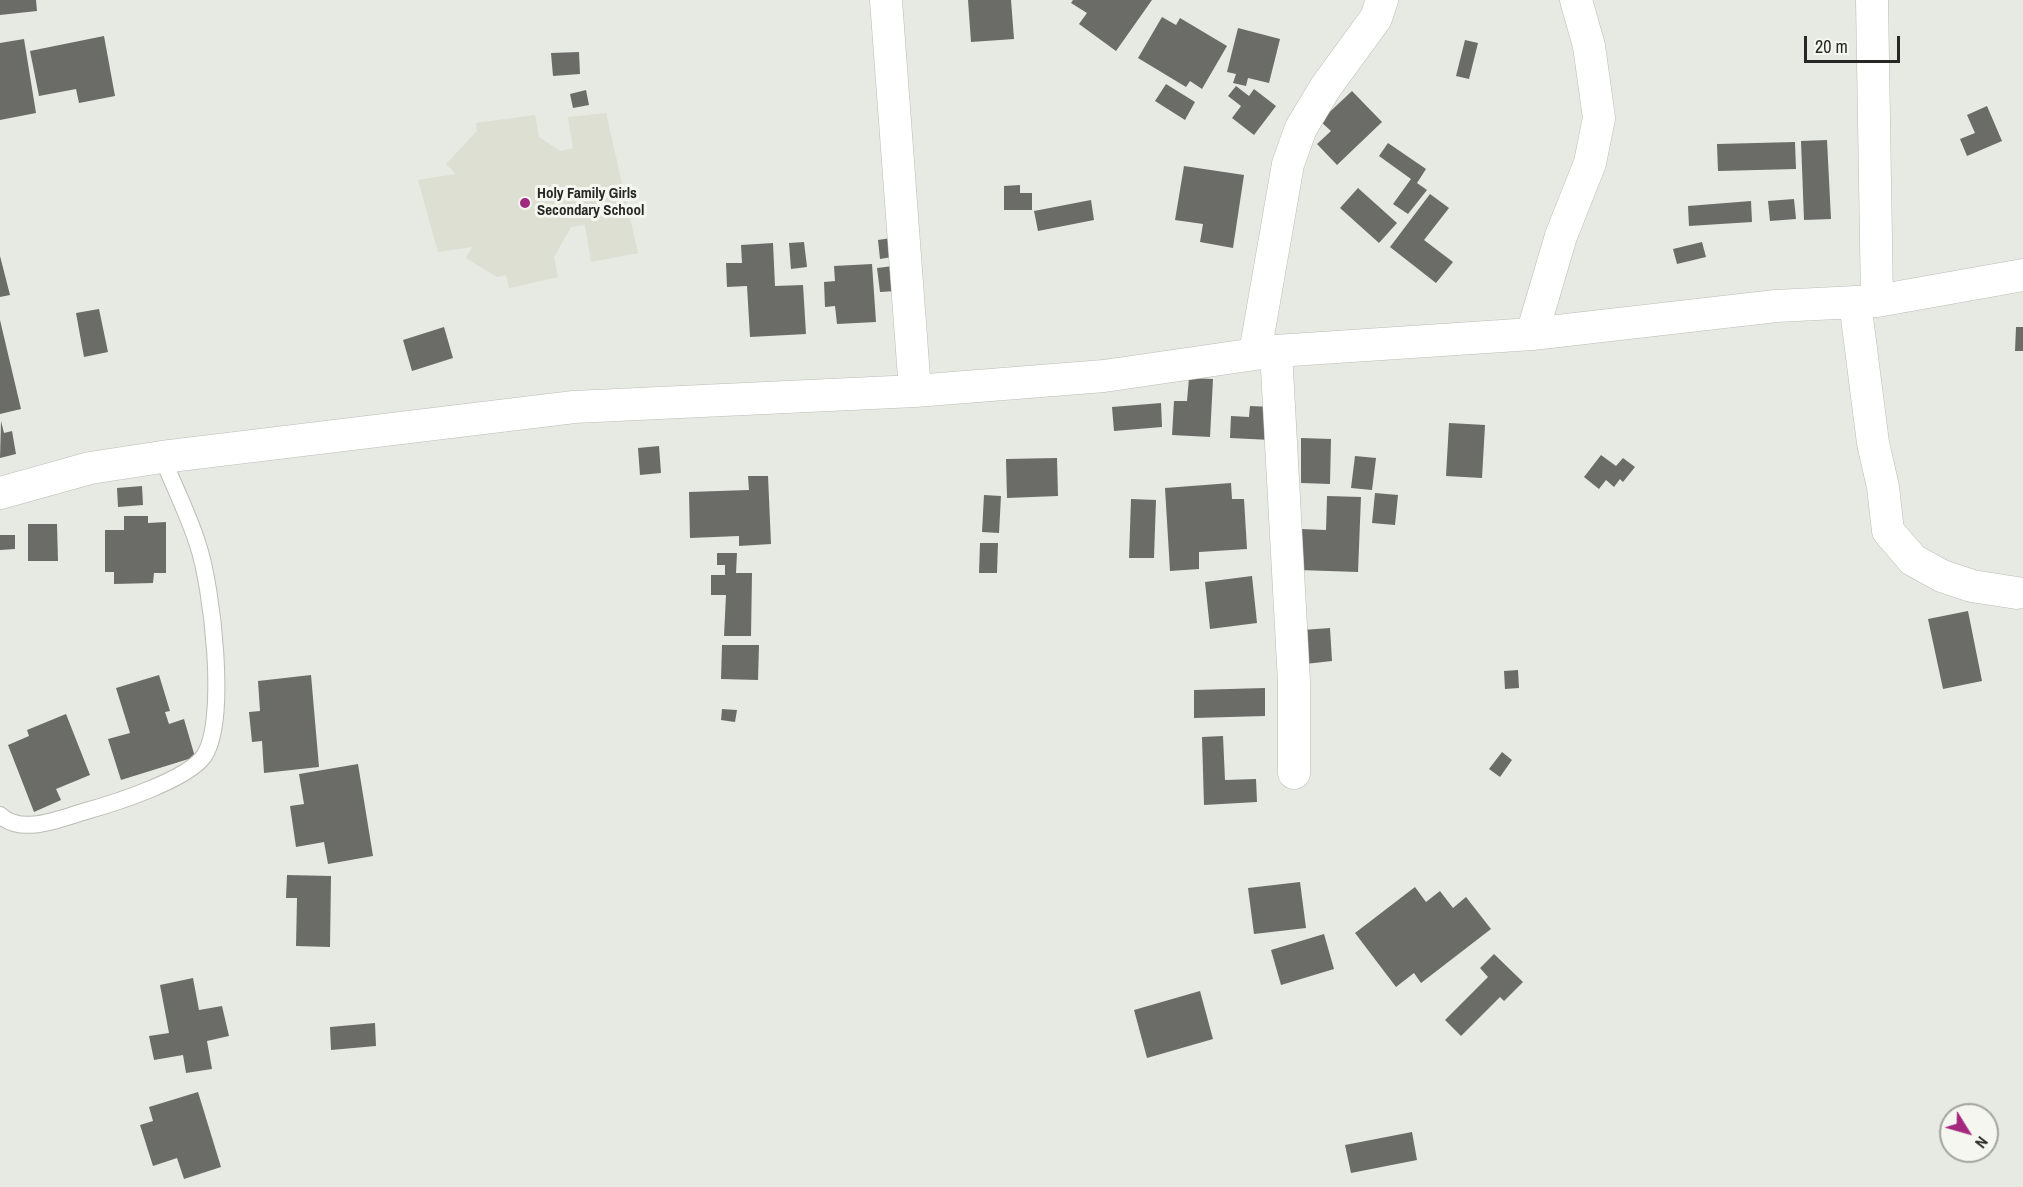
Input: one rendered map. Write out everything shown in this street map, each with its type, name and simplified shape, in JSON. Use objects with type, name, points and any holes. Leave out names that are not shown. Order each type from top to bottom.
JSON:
[{"type":"street","points":[[886,0],[915,391]]},
{"type":"street","points":[[1294,773],[1294,682],[1266,352],[1288,164],[1301,128],[1325,88],[1376,18],[1382,0]]},
{"type":"street","points":[[1532,334],[1560,236],[1590,163],[1599,118],[1589,46],[1576,0]]},
{"type":"street","points":[[1872,0],[1866,301],[1873,443],[1883,487],[1888,531],[1913,560],[1942,576],[1972,586],[2017,593]]},
{"type":"street","points":[[0,493],[90,468],[162,457],[574,406],[915,391],[1104,376],[1266,352],[1532,334],[1776,306],[1866,301],[2023,275]]},
{"type":"lane","points":[[0,815],[7,822],[35,825],[105,806],[179,777],[204,756],[215,724],[214,627],[199,546],[162,457]]},
{"type":"shaded area","name":"Holy Family Girls Secondary School","points":[[606,113],[638,253],[591,262],[585,225],[571,227],[554,257],[558,277],[509,288],[506,275],[497,277],[466,258],[472,247],[438,252],[418,180],[456,174],[446,164],[477,131],[476,123],[535,115],[539,137],[560,151],[573,148],[568,117]]},
{"type":"building","points":[[0,0],[36,0],[37,11],[0,15]]},
{"type":"building","points":[[968,0],[1011,0],[1014,39],[971,42]]},
{"type":"building","points":[[1073,0],[1152,0],[1116,51],[1079,24],[1087,13],[1071,3]]},
{"type":"building","points":[[1162,17],[1176,25],[1180,18],[1227,46],[1202,89],[1190,81],[1186,87],[1138,58]]},
{"type":"building","points":[[1238,28],[1280,39],[1269,83],[1248,78],[1246,86],[1233,83],[1236,74],[1227,72]]},
{"type":"building","points":[[104,36],[115,96],[79,103],[76,89],[39,96],[30,51]]},
{"type":"building","points":[[24,39],[36,113],[0,120],[0,43]]},
{"type":"building","points":[[1465,40],[1478,43],[1469,79],[1456,76]]},
{"type":"building","points":[[579,52],[580,74],[553,76],[551,53]]},
{"type":"building","points":[[1166,84],[1195,102],[1185,120],[1155,101]]},
{"type":"building","points":[[1236,86],[1249,96],[1254,89],[1276,106],[1254,135],[1232,118],[1241,106],[1228,96]]},
{"type":"building","points":[[586,90],[589,105],[573,108],[570,94]]},
{"type":"building","points":[[1352,91],[1382,122],[1337,165],[1317,144],[1331,131],[1320,121]]},
{"type":"building","points":[[1987,106],[2002,141],[1967,156],[1960,139],[1975,133],[1967,115]]},
{"type":"building","points":[[1827,140],[1831,219],[1804,220],[1801,141]]},
{"type":"building","points":[[1795,142],[1796,169],[1718,171],[1717,144]]},
{"type":"building","points":[[1388,143],[1426,169],[1417,183],[1427,190],[1408,214],[1393,204],[1411,179],[1379,156]]},
{"type":"building","points":[[1184,166],[1244,175],[1233,248],[1200,242],[1203,224],[1175,220]]},
{"type":"building","points":[[1020,185],[1020,193],[1032,193],[1032,210],[1004,210],[1004,186]]},
{"type":"building","points":[[1358,188],[1397,223],[1379,243],[1340,208]]},
{"type":"building","points":[[1430,194],[1449,208],[1424,240],[1453,262],[1436,283],[1390,247]]},
{"type":"building","points":[[1794,199],[1796,219],[1770,221],[1768,201]]},
{"type":"building","points":[[1091,200],[1094,220],[1038,231],[1034,211]]},
{"type":"building","points":[[1751,201],[1752,222],[1689,226],[1688,206]]},
{"type":"building","points":[[891,238],[892,257],[880,259],[878,240]]},
{"type":"building","points":[[804,242],[807,267],[791,269],[789,243]]},
{"type":"building","points":[[1702,242],[1706,257],[1677,264],[1673,249]]},
{"type":"building","points":[[773,243],[775,286],[803,285],[806,334],[750,337],[747,286],[727,287],[726,263],[742,263],[741,245]]},
{"type":"building","points":[[0,256],[10,295],[0,297]]},
{"type":"building","points":[[872,264],[876,322],[837,324],[835,306],[825,307],[824,282],[835,281],[834,266]]},
{"type":"building","points":[[893,266],[896,291],[880,292],[877,268]]},
{"type":"building","points":[[99,309],[108,352],[84,357],[76,313]]},
{"type":"building","points":[[0,320],[21,409],[0,414]]},
{"type":"building","points":[[444,327],[453,358],[412,371],[403,340]]},
{"type":"building","points":[[2016,327],[2023,327],[2023,351],[2015,351]]},
{"type":"building","points":[[1189,378],[1213,379],[1210,437],[1172,435],[1174,401],[1187,401]]},
{"type":"building","points":[[1161,403],[1162,427],[1114,431],[1112,407]]},
{"type":"building","points":[[1250,406],[1273,407],[1271,440],[1230,438],[1231,416],[1249,417]]},
{"type":"building","points":[[1,421],[4,433],[12,431],[16,454],[0,458]]},
{"type":"building","points":[[1449,423],[1485,425],[1482,478],[1446,476]]},
{"type":"building","points":[[1301,438],[1331,439],[1330,484],[1301,483]]},
{"type":"building","points":[[659,446],[661,473],[640,475],[638,448]]},
{"type":"building","points":[[1601,455],[1616,466],[1623,458],[1635,467],[1623,482],[1620,479],[1614,487],[1606,480],[1599,489],[1584,477]]},
{"type":"building","points":[[1355,456],[1376,458],[1372,490],[1351,488]]},
{"type":"building","points":[[1057,458],[1058,496],[1007,498],[1006,459]]},
{"type":"building","points":[[748,476],[768,476],[771,544],[739,546],[739,536],[690,538],[689,492],[749,490]]},
{"type":"building","points":[[1231,483],[1232,499],[1244,499],[1247,549],[1199,552],[1199,569],[1170,571],[1165,488]]},
{"type":"building","points":[[142,486],[143,505],[118,507],[117,488]]},
{"type":"building","points":[[1375,493],[1398,495],[1395,525],[1372,523]]},
{"type":"building","points":[[984,495],[1001,496],[999,533],[982,532]]},
{"type":"building","points":[[1327,496],[1361,497],[1358,572],[1299,570],[1301,529],[1326,530]]},
{"type":"building","points":[[1131,499],[1156,500],[1154,558],[1129,558]]},
{"type":"building","points":[[124,516],[148,516],[148,523],[166,522],[166,573],[154,573],[153,583],[114,584],[114,572],[105,572],[105,530],[124,530]]},
{"type":"building","points":[[28,524],[57,524],[58,561],[28,561]]},
{"type":"building","points":[[0,535],[15,535],[15,549],[0,550]]},
{"type":"building","points":[[980,543],[998,543],[997,573],[979,573]]},
{"type":"building","points":[[717,553],[737,553],[736,573],[752,573],[751,636],[724,636],[726,595],[711,595],[711,575],[725,575],[725,565],[717,565]]},
{"type":"building","points":[[1252,576],[1257,623],[1210,629],[1205,582]]},
{"type":"building","points":[[1968,611],[1982,681],[1943,689],[1928,619]]},
{"type":"building","points":[[1330,628],[1332,661],[1305,664],[1302,630]]},
{"type":"building","points":[[722,645],[759,645],[758,680],[721,679]]},
{"type":"building","points":[[1518,670],[1519,688],[1505,689],[1504,671]]},
{"type":"building","points":[[159,675],[170,711],[165,712],[169,724],[184,719],[195,757],[121,780],[108,739],[130,733],[116,688]]},
{"type":"building","points":[[311,675],[319,767],[264,773],[262,741],[252,742],[249,712],[260,711],[258,681]]},
{"type":"building","points":[[1265,688],[1265,716],[1194,718],[1194,690]]},
{"type":"building","points":[[722,709],[737,710],[735,722],[721,720]]},
{"type":"building","points":[[66,714],[90,775],[56,789],[61,800],[34,812],[8,745],[29,736],[27,730]]},
{"type":"building","points":[[1223,736],[1225,780],[1256,779],[1257,802],[1204,805],[1202,737]]},
{"type":"building","points":[[1502,752],[1512,760],[1500,777],[1489,769]]},
{"type":"building","points":[[358,764],[373,856],[328,864],[324,842],[296,847],[290,806],[304,804],[299,774]]},
{"type":"building","points":[[287,875],[331,876],[330,947],[296,946],[297,898],[286,898]]},
{"type":"building","points":[[1300,882],[1306,928],[1254,934],[1248,888]]},
{"type":"building","points":[[1415,887],[1426,902],[1440,891],[1453,908],[1466,897],[1491,929],[1421,983],[1414,973],[1396,987],[1355,933]]},
{"type":"building","points":[[1324,934],[1334,969],[1281,985],[1271,950]]},
{"type":"building","points":[[1494,954],[1523,982],[1504,1001],[1500,997],[1461,1036],[1445,1020],[1488,977],[1480,968]]},
{"type":"building","points":[[193,978],[199,1010],[222,1006],[229,1036],[207,1041],[212,1069],[186,1073],[183,1055],[154,1060],[149,1036],[169,1033],[160,985]]},
{"type":"building","points":[[1200,991],[1213,1039],[1147,1058],[1134,1010]]},
{"type":"building","points":[[375,1023],[376,1046],[331,1050],[330,1027]]},
{"type":"building","points":[[198,1092],[221,1167],[184,1179],[177,1158],[153,1166],[140,1125],[153,1121],[149,1107]]},
{"type":"building","points":[[1412,1132],[1417,1160],[1351,1173],[1345,1145]]},
{"type":"place","name":"Holy Family Girls Secondary School","points":[[525,203]]}]
